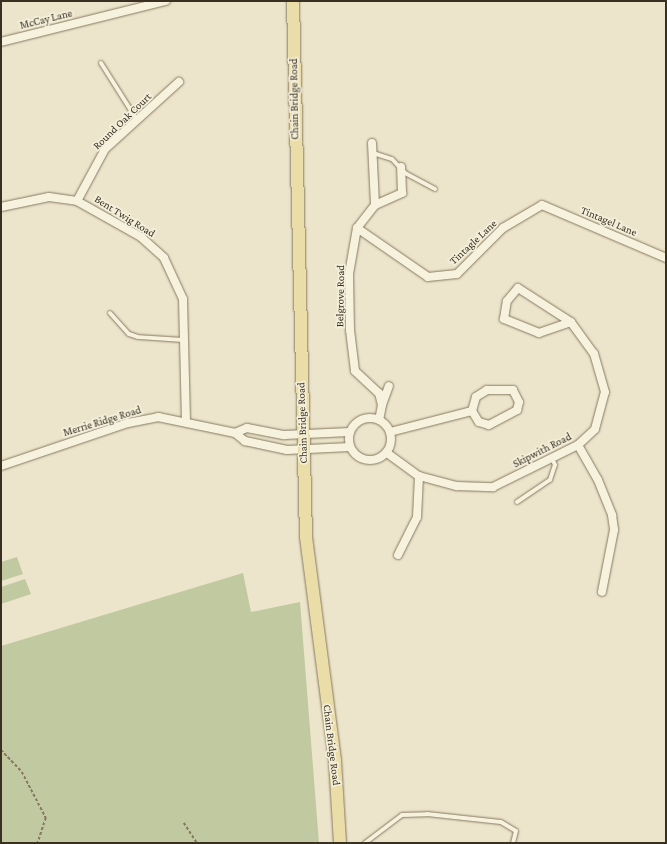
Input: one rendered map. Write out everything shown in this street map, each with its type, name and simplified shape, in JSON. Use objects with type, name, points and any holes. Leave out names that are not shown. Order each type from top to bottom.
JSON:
[{"type":"main road","name":"Chain Bridge Road","points":[[293,1],[302,436],[309,569],[335,761],[340,843]]},
{"type":"street","name":"McCay Lane","points":[[1,42],[166,1]]},
{"type":"street","name":"Round Oak Court","points":[[77,202],[96,161],[137,120],[179,82]]},
{"type":"street","points":[[372,143],[375,205],[402,193],[401,167]]},
{"type":"street","name":"Bent Twig Road","points":[[1,206],[49,197],[77,202],[141,237],[164,258],[183,299],[186,340],[186,420]]},
{"type":"street","name":"Belgrove Road","points":[[375,205],[357,228],[349,274],[355,371],[379,393],[382,405]]},
{"type":"street","name":"Tintagle Lane","points":[[357,228],[428,277],[457,274],[503,228],[542,205]]},
{"type":"street","name":"Tintagel Lane","points":[[542,205],[666,258]]},
{"type":"street","name":"Skipwith Road","points":[[387,453],[419,476],[457,486],[494,487],[578,445],[595,429],[605,392],[594,354],[571,322],[518,288],[507,301],[504,319],[538,333],[571,322]]},
{"type":"street","points":[[379,420],[388,386]]},
{"type":"street","points":[[503,387],[513,390],[519,402],[517,410],[489,425],[479,422],[472,411],[476,397],[487,390],[503,387]]},
{"type":"street","points":[[390,432],[472,411]]},
{"type":"street","name":"Merrie Ridge Road","points":[[1,466],[144,418],[186,420],[235,433],[245,441],[303,451],[350,446]]},
{"type":"street","points":[[365,418],[379,420],[390,432],[387,453],[368,461],[355,454],[350,446],[350,432],[365,418]]},
{"type":"street","name":"Merrie Ridge Road","points":[[235,433],[247,428],[302,436],[350,432]]},
{"type":"street","points":[[578,445],[598,480],[612,515],[614,530],[602,592]]},
{"type":"street","points":[[398,555],[417,517],[419,476]]},
{"type":"lane","points":[[101,63],[137,120]]},
{"type":"lane","points":[[372,153],[392,160],[401,167],[405,173],[435,189]]},
{"type":"lane","points":[[110,313],[128,334],[138,338],[186,340]]},
{"type":"lane","points":[[518,502],[550,480],[555,465],[552,458]]},
{"type":"lane","points":[[365,843],[402,816],[426,814],[501,822],[516,831],[513,843]]},
{"type":"path","points":[[1,750],[22,772],[46,818],[38,843]]},
{"type":"path","points":[[184,823],[197,843]]},
{"type":"green space","points":[[17,557],[23,574],[1,581],[1,562]]},
{"type":"green space","points":[[243,573],[251,612],[300,602],[319,843],[1,843],[1,646]]},
{"type":"green space","points":[[25,579],[31,594],[1,604],[1,587]]}]
